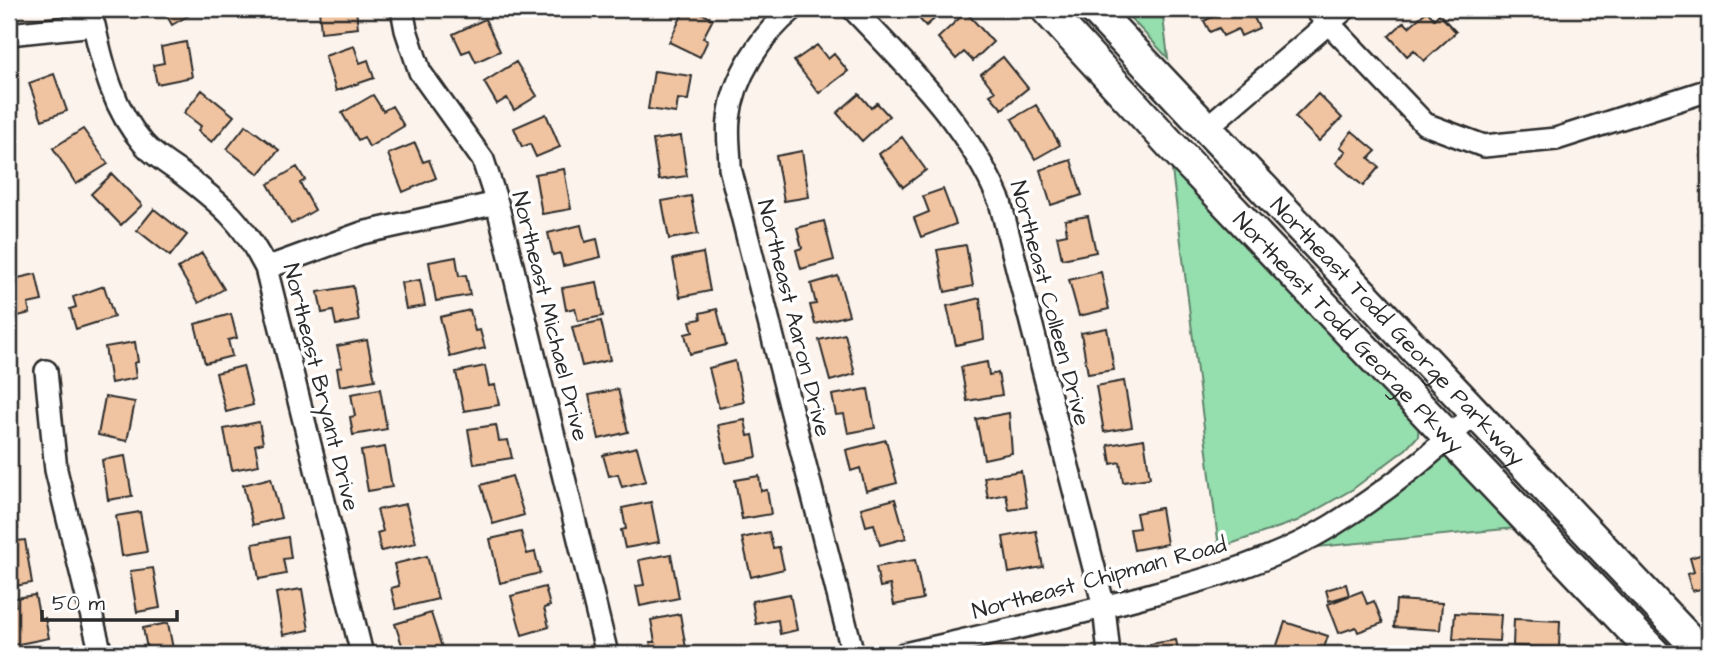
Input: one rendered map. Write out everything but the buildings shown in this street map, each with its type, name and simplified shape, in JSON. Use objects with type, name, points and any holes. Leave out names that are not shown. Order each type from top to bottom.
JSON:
[{"type":"main road","name":"Northeast Todd George Pkwy","points":[[1046,9],[1172,146],[1655,654]]},
{"type":"main road","name":"Northeast Todd George Parkway","points":[[1094,9],[1474,415],[1701,645]]},
{"type":"street","name":"Northeast Michael Drive","points":[[402,9],[405,30],[421,72],[483,160],[497,202],[607,654]]},
{"type":"street","name":"Northeast Aaron Drive","points":[[793,9],[781,18],[744,68],[729,119],[730,168],[853,654]]},
{"type":"street","name":"Northeast Colleen Drive","points":[[853,9],[952,117],[976,149],[1000,202],[1104,607],[1109,654]]},
{"type":"street","points":[[1205,129],[1320,16],[1345,9]]},
{"type":"street","points":[[1320,16],[1425,124],[1484,146],[1556,139],[1709,90]]},
{"type":"street","name":"Northeast Bryant Drive","points":[[9,34],[94,25],[103,65],[121,112],[144,144],[223,206],[248,233],[266,268],[362,654]]},
{"type":"street","points":[[266,268],[362,233],[497,202]]},
{"type":"street","points":[[46,370],[56,470],[101,654]]},
{"type":"street","name":"Northeast Chipman Road","points":[[904,654],[1104,607],[1212,578],[1278,551],[1330,526],[1449,439],[1474,415]]},
{"type":"green space","points":[[1122,9],[1162,9],[1168,58]]},
{"type":"green space","points":[[1169,146],[1419,420],[1418,436],[1406,449],[1353,489],[1297,521],[1219,548]]},
{"type":"green space","points":[[1446,456],[1527,527],[1307,548],[1434,461]]}]
